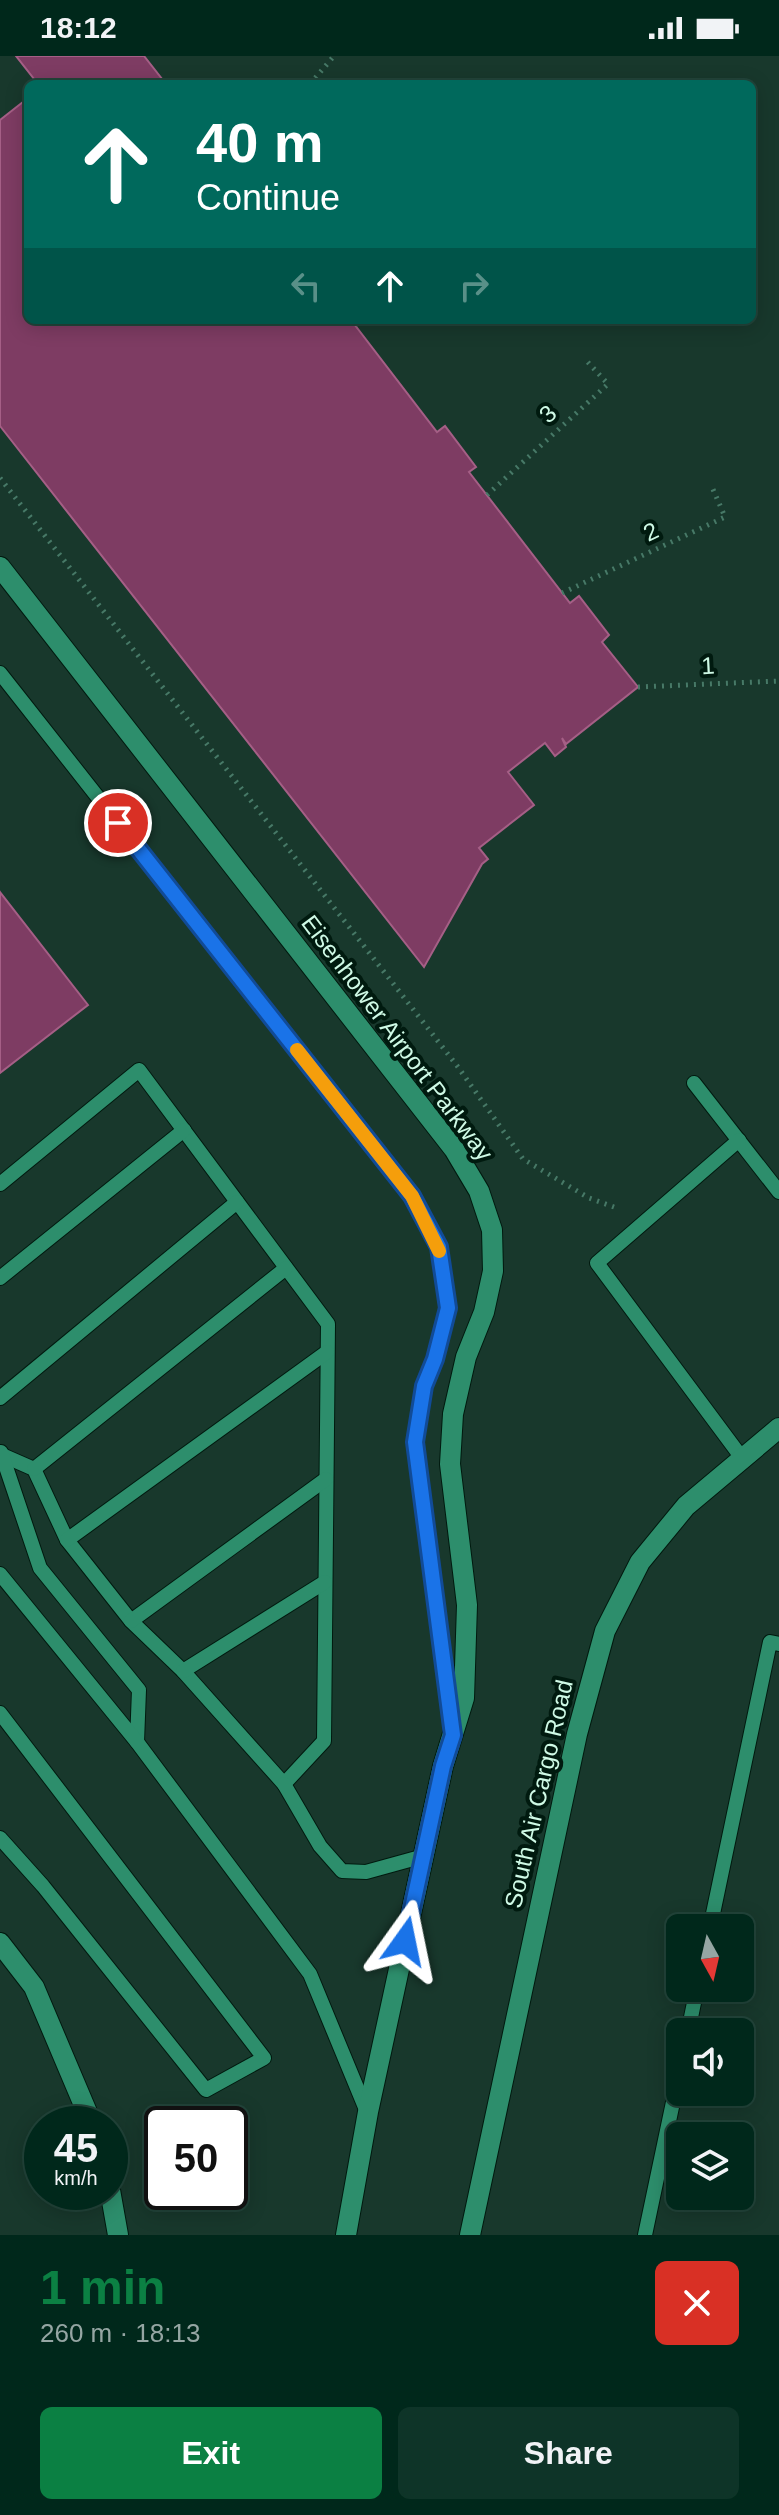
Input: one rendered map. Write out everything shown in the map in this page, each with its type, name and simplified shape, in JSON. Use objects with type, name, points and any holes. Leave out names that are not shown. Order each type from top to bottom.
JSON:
[{"type":"main road","name":"Eisenhower Airport Parkway","points":[[0,567],[454,1149],[479,1191],[492,1230],[493,1271],[484,1312],[466,1357],[453,1414],[450,1464],[467,1605],[464,1698],[443,1766],[368,2112],[346,2235]]},
{"type":"main road","name":"South Air Cargo Road","points":[[471,2235],[577,1734],[605,1631],[640,1562],[686,1506],[779,1428]]},
{"type":"main road","points":[[0,1943],[34,1987],[84,2106]]},
{"type":"main road","points":[[114,2210],[118,2235]]},
{"type":"lane","points":[[0,673],[412,1196],[439,1247],[448,1308],[435,1359],[424,1386],[415,1442],[453,1735]]},
{"type":"lane","points":[[0,1184],[139,1070],[328,1324],[324,1741],[284,1784]]},
{"type":"lane","points":[[694,1083],[779,1192]]},
{"type":"lane","points":[[0,1278],[184,1130]]},
{"type":"lane","points":[[739,1140],[597,1263],[742,1458]]},
{"type":"lane","points":[[0,1398],[237,1202]]},
{"type":"lane","points":[[34,1469],[286,1268]]},
{"type":"lane","points":[[67,1540],[327,1352]]},
{"type":"lane","points":[[1,1452],[34,1469],[67,1540],[131,1621],[183,1671],[284,1784],[320,1846],[342,1871],[366,1872],[424,1856]]},
{"type":"lane","points":[[1,1452],[40,1568],[139,1690],[137,1742]]},
{"type":"lane","points":[[131,1621],[326,1479]]},
{"type":"lane","points":[[0,1574],[137,1742],[310,1974],[368,2112]]},
{"type":"lane","points":[[183,1671],[325,1582]]},
{"type":"lane","points":[[713,1914],[770,1642],[779,1644]]},
{"type":"lane","points":[[0,1713],[264,2058],[206,2090],[43,1886],[0,1838]]},
{"type":"lane","points":[[645,2235],[672,2106]]},
{"type":"path","points":[[313,80],[334,56]]},
{"type":"path","name":"3","points":[[487,495],[608,384],[584,358]]},
{"type":"path","points":[[0,478],[449,1055],[523,1159],[589,1198],[614,1207]]},
{"type":"path","name":"2","points":[[562,593],[725,517],[712,487]]},
{"type":"path","name":"1","points":[[638,687],[779,681]]},
{"type":"shaded area","points":[[0,56],[779,56],[779,2235],[0,2235]]},
{"type":"building","points":[[16,56],[144,56],[163,80],[35,80]]},
{"type":"building","points":[[24,101],[24,324],[354,324],[437,432],[445,426],[476,467],[469,472],[570,603],[579,596],[609,635],[602,642],[638,687],[566,744],[562,738],[566,747],[555,756],[545,743],[508,772],[534,805],[479,848],[488,859],[482,864],[424,967],[0,426],[0,120]]},
{"type":"building","points":[[0,892],[88,1005],[0,1073]]},
{"type":"slow traffic","points":[[297,1050],[412,1196],[439,1251]]},
{"type":"route","points":[[118,823],[412,1196],[439,1247],[448,1308],[435,1359],[424,1386],[415,1442],[453,1735],[443,1766],[405,1941]]}]
